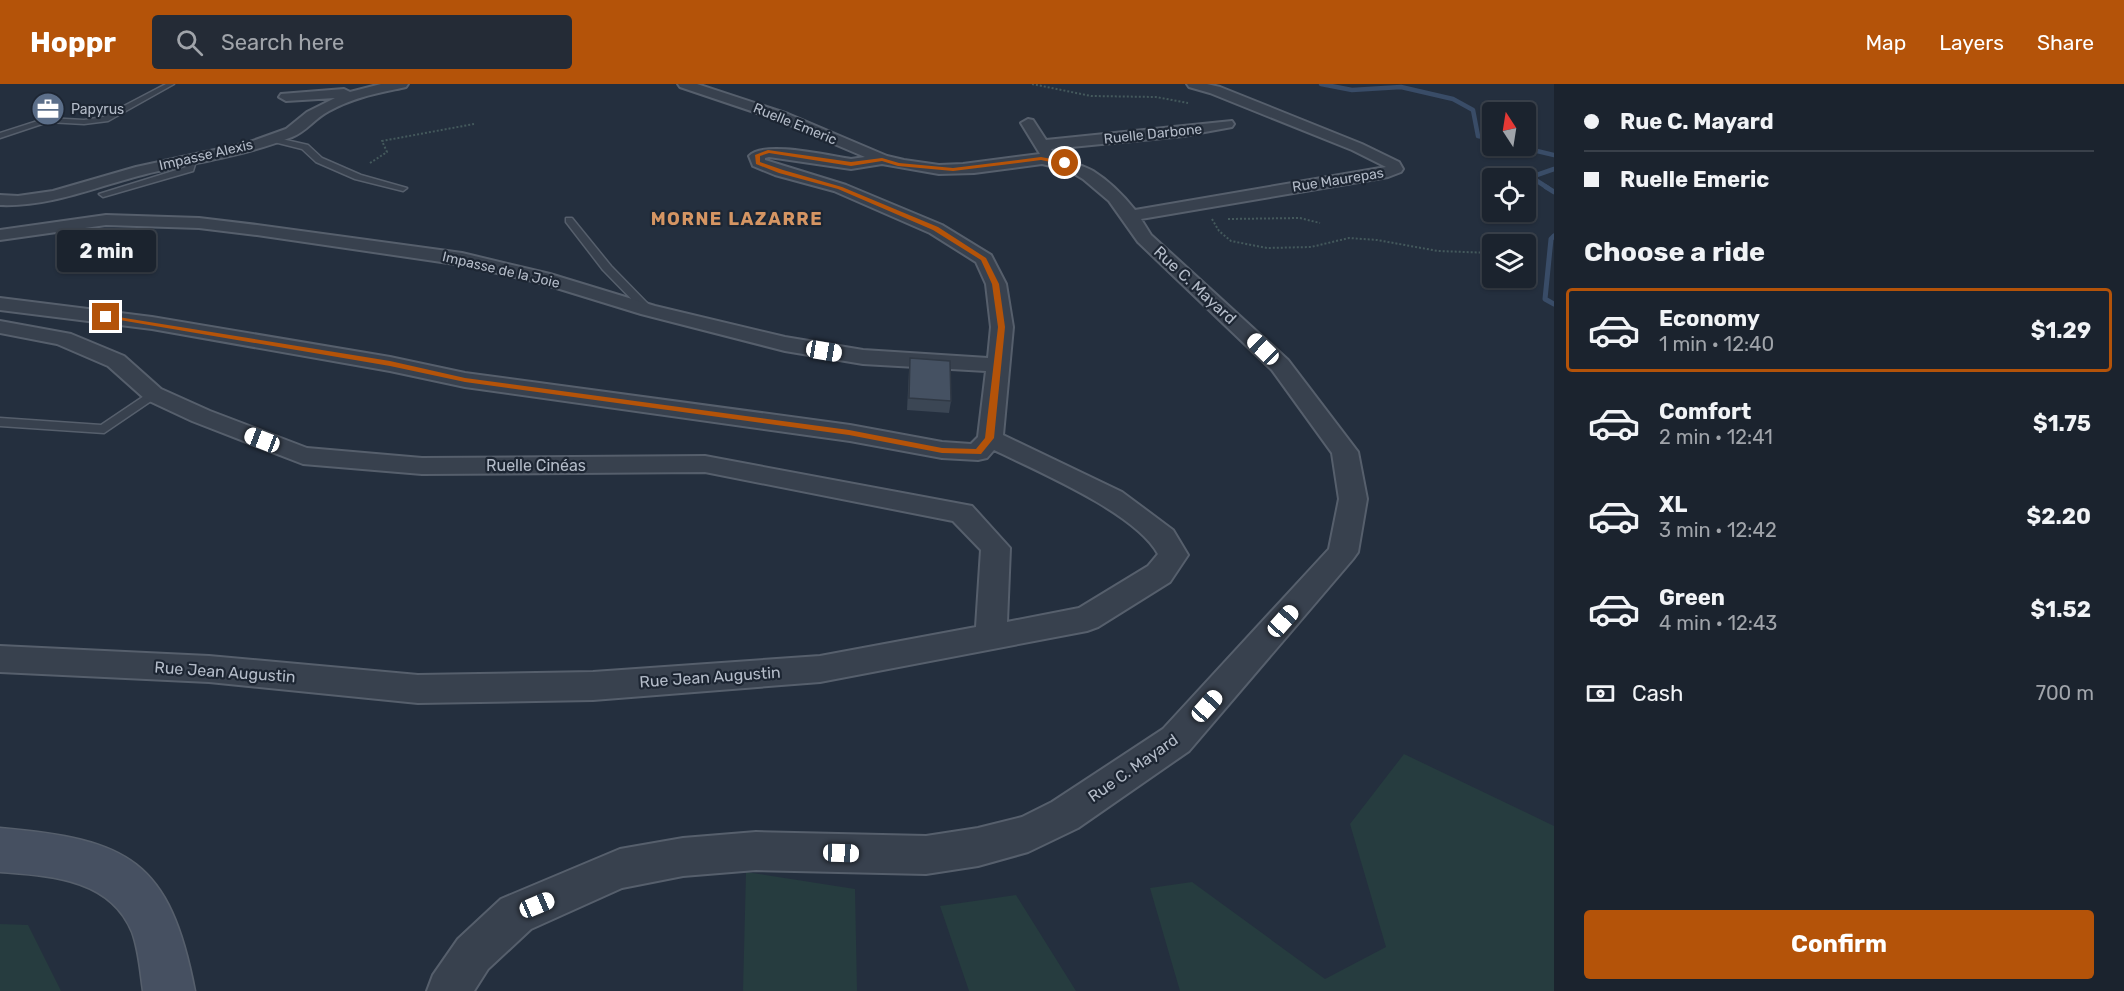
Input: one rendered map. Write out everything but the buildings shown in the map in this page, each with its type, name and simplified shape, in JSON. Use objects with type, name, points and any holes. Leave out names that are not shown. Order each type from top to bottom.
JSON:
[{"type":"main road","points":[[0,850],[84,862],[106,869],[125,882],[137,894],[158,934],[169,991]]},
{"type":"street","name":"Impasse Alexis","points":[[0,200],[41,198],[273,139],[295,131],[314,113],[358,92],[402,84]]},
{"type":"street","name":"Ruelle Emeric","points":[[684,84],[783,117],[882,159]]},
{"type":"street","name":"Rue Maurepas","points":[[1133,216],[1395,169],[1394,165],[1357,147],[1215,90],[1193,84]]},
{"type":"street","points":[[286,97],[358,92]]},
{"type":"street","points":[[1028,123],[1047,152]]},
{"type":"street","name":"Ruelle Darbone","points":[[1047,152],[1227,124]]},
{"type":"street","name":"Ruelle Emeric","points":[[882,159],[851,164],[768,152],[757,156],[758,162],[781,172],[840,188],[936,229],[984,259],[996,284],[1002,327],[990,438]]},
{"type":"street","name":"Rue C. Mayard","points":[[449,991],[473,954],[516,914],[620,869],[683,857],[756,851],[926,855],[978,847],[1037,829],[1065,815],[1176,740],[1343,552],[1353,499],[1345,452],[1280,365],[1144,238],[1133,216],[1099,182],[1047,152],[1029,160],[953,170],[898,164],[882,159]]},
{"type":"street","name":"Impasse de la Joie","points":[[0,235],[106,220],[199,224],[258,230],[462,259],[543,278],[648,310],[785,344],[863,357],[997,365]]},
{"type":"street","points":[[0,304],[152,323],[390,364],[465,380],[849,433],[942,450],[978,452],[990,438]]},
{"type":"street","name":"Ruelle Cinéas","points":[[0,327],[63,339],[116,361],[153,394],[201,416],[303,456],[422,466],[705,464],[962,513],[996,548],[990,635]]},
{"type":"street","name":"Rue Jean Augustin","points":[[0,659],[209,669],[418,689],[593,686],[820,669],[990,635],[1087,619],[1159,574],[1173,555],[1163,537],[1112,498],[990,438]]},
{"type":"lane","points":[[0,136],[47,120],[84,122],[105,119],[171,84]]},
{"type":"lane","points":[[273,139],[305,147],[319,160],[358,177],[403,188]]},
{"type":"lane","points":[[103,194],[190,169],[193,159]]},
{"type":"lane","points":[[569,220],[607,268],[648,310]]},
{"type":"lane","points":[[0,422],[104,429],[153,394]]},
{"type":"path","points":[[1032,84],[1091,96],[1156,98],[1193,104]]},
{"type":"path","points":[[358,177],[370,164],[387,152],[382,141],[474,124]]},
{"type":"path","points":[[1320,223],[1300,218],[1265,217],[1233,220],[1210,216],[1219,231],[1231,241],[1267,248],[1311,247],[1349,238],[1377,240],[1438,251],[1482,253]]},
{"type":"green space","points":[[1404,754],[1554,826],[1554,991],[1180,991],[1150,888],[1192,882],[1325,979],[1386,947],[1350,824]]},
{"type":"green space","points":[[746,872],[855,889],[857,991],[743,991]]},
{"type":"green space","points":[[1016,895],[1076,991],[969,991],[940,906]]},
{"type":"green space","points":[[0,924],[28,925],[61,991],[0,991]]},
{"type":"waterway","points":[[1321,84],[1352,90],[1401,87],[1453,99],[1473,110],[1478,136],[1482,137]]},
{"type":"waterway","points":[[1536,151],[1554,155]]},
{"type":"waterway","points":[[1548,188],[1531,177],[1554,169]]},
{"type":"waterway","points":[[1546,187],[1554,192]]},
{"type":"waterway","points":[[1554,236],[1551,239],[1545,299],[1554,304]]},
{"type":"place","name":"Papyrus","points":[[48,109]]},
{"type":"district","name":"MORNE LAZARRE","points":[[737,219]]},
{"type":"route","points":[[106,317],[390,364],[465,380],[849,433],[942,450],[978,452],[990,438],[1002,327],[996,284],[984,259],[936,229],[840,188],[781,172],[758,162],[757,156],[768,152],[851,164],[863,164],[882,159],[928,169],[953,170],[1041,159],[1065,163]]}]
